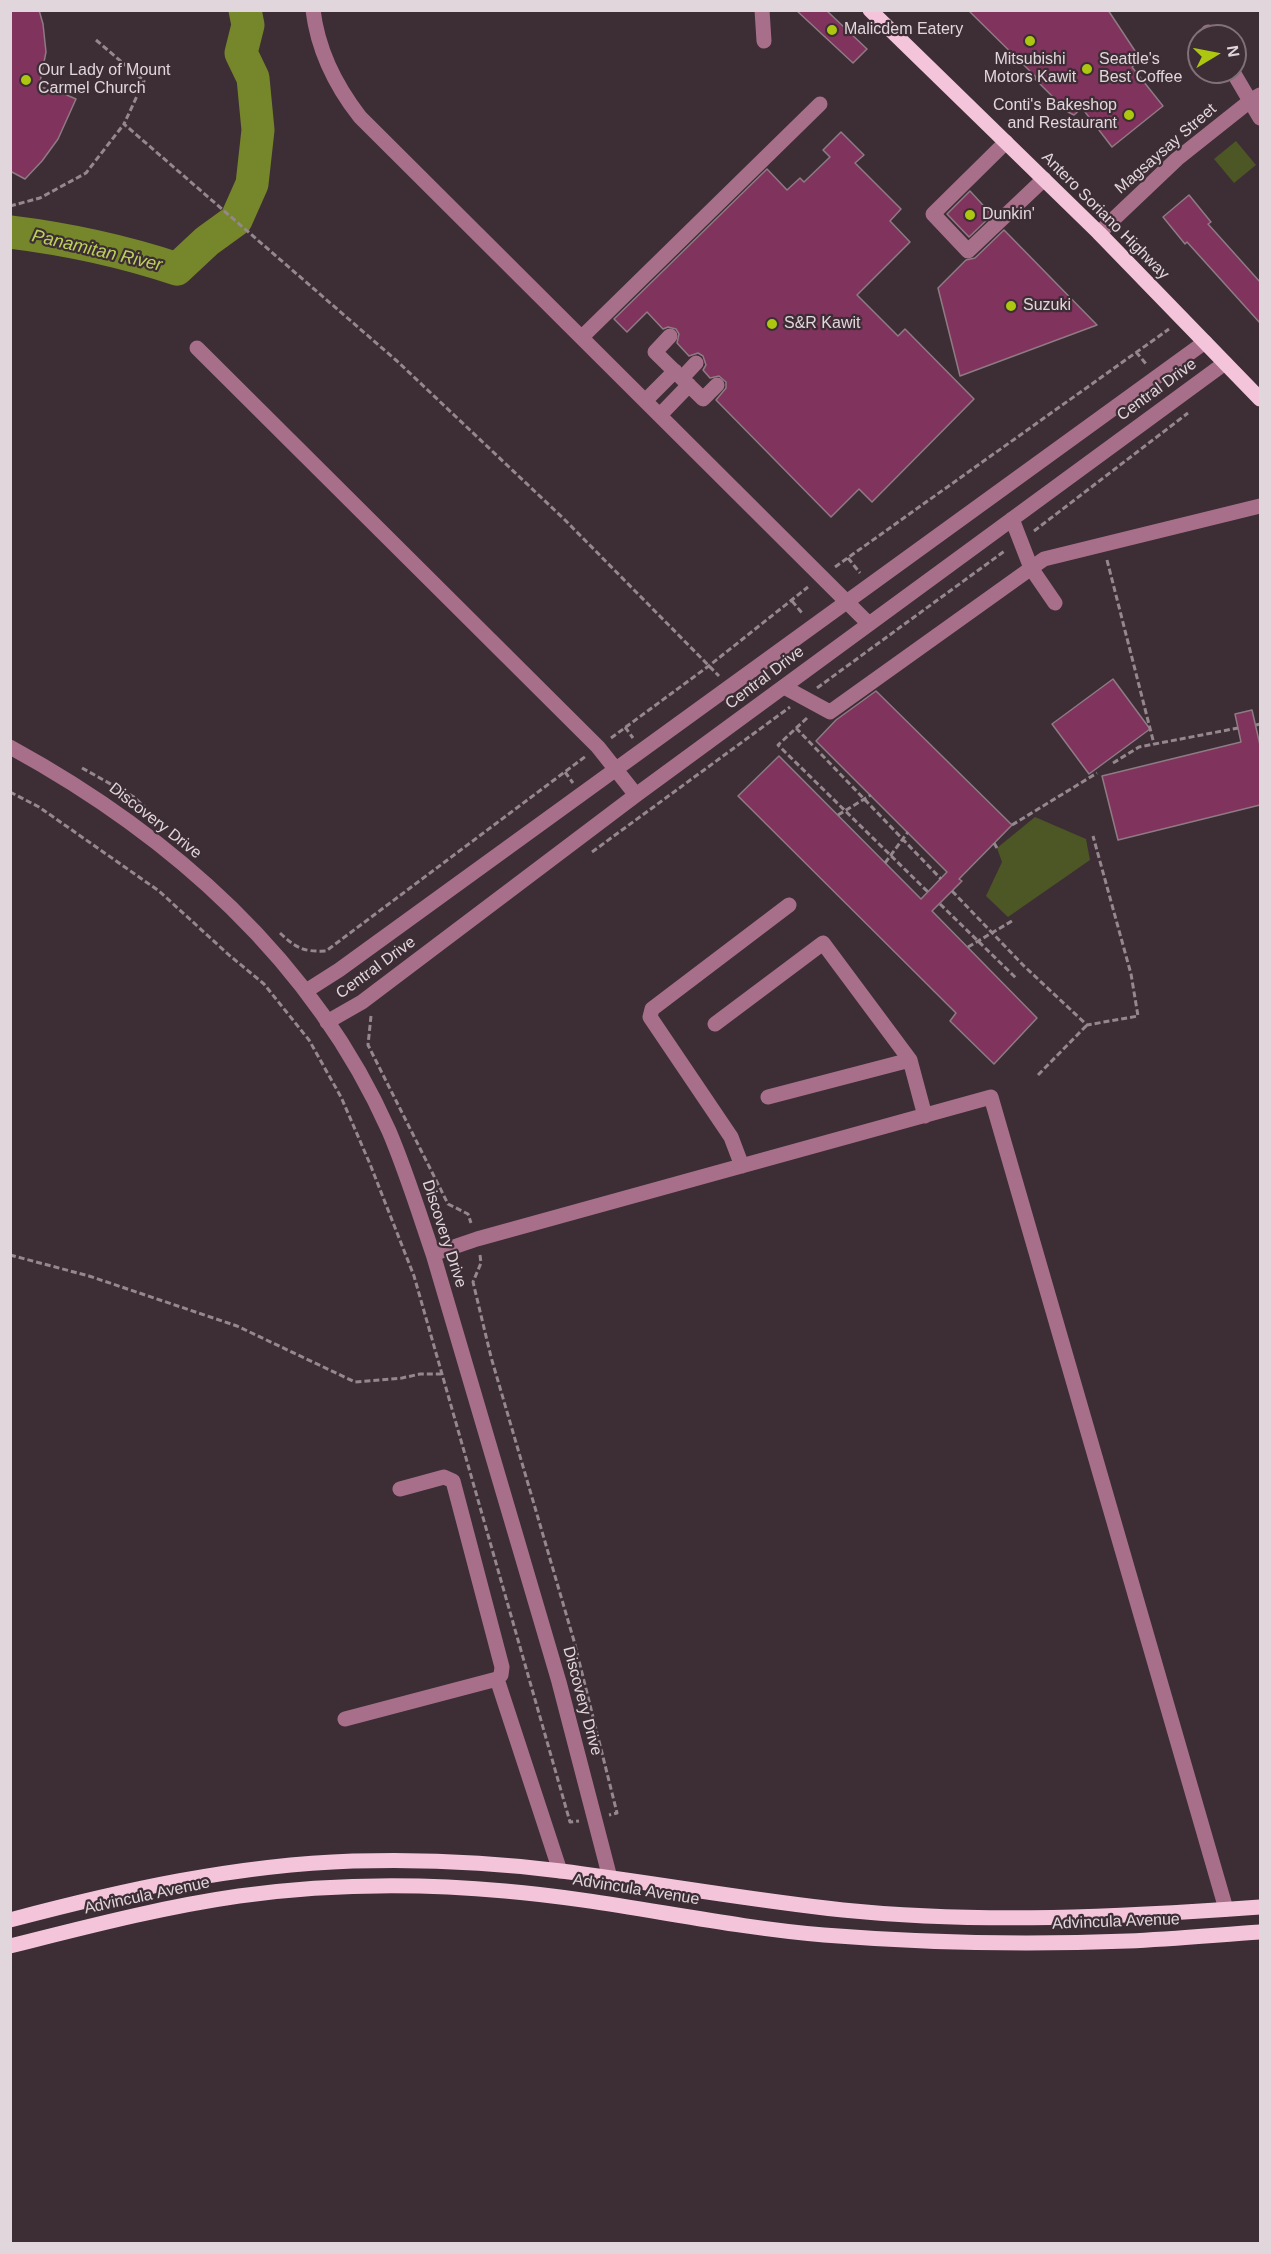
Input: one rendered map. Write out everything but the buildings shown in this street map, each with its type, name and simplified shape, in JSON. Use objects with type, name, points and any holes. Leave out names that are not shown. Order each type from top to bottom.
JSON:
[{"type":"main road","name":"Antero Soriano Highway","points":[[870,10],[1099,233],[1260,399]]},
{"type":"main road","name":"Advincula Avenue","points":[[10,1920],[145,1886],[204,1875],[270,1867],[345,1862],[413,1861],[485,1864],[560,1871],[735,1897],[843,1910],[911,1915],[1124,1917],[1260,1907]]},
{"type":"main road","name":"Advincula Avenue","points":[[10,1946],[119,1918],[240,1896],[333,1888],[404,1887],[468,1888],[558,1896],[778,1930],[911,1940],[1004,1943],[1090,1942],[1260,1932]]},
{"type":"street","points":[[313,10],[320,46],[327,63],[346,99],[360,117],[661,414],[869,624]]},
{"type":"street","points":[[762,10],[764,41]]},
{"type":"street","points":[[1243,84],[1255,98],[1260,118]]},
{"type":"street","name":"Magsaysay Street","points":[[1099,233],[1177,159],[1255,98]]},
{"type":"street","points":[[582,337],[820,104]]},
{"type":"street","points":[[1006,142],[933,214],[968,251],[1044,179]]},
{"type":"street","points":[[670,336],[656,352],[703,399],[717,385]]},
{"type":"street","name":"Central Drive","points":[[306,991],[339,970],[1205,342]]},
{"type":"street","points":[[197,348],[598,747],[636,795]]},
{"type":"street","points":[[661,414],[682,378],[696,363]]},
{"type":"street","name":"Central Drive","points":[[327,1022],[362,1002],[636,795],[1225,363]]},
{"type":"street","points":[[646,400],[682,378]]},
{"type":"street","points":[[784,687],[830,712],[1044,559],[1260,506]]},
{"type":"street","points":[[1012,519],[1031,568],[1055,603]]},
{"type":"street","name":"Discovery Drive","points":[[10,747],[65,777],[125,817],[188,868],[233,910],[306,991],[364,1081],[388,1131],[412,1190],[433,1254],[559,1682],[610,1878]]},
{"type":"street","points":[[742,1166],[731,1137],[650,1017],[652,1009],[789,905]]},
{"type":"street","points":[[715,1024],[824,943],[910,1060],[925,1116]]},
{"type":"street","points":[[768,1097],[910,1060]]},
{"type":"street","points":[[433,1254],[477,1239],[991,1097],[1226,1909]]},
{"type":"street","points":[[345,1719],[497,1679],[501,1675],[502,1667],[453,1481],[444,1477],[400,1490]]},
{"type":"street","points":[[497,1679],[560,1871]]},
{"type":"path","points":[[10,206],[40,198],[86,173],[124,124],[144,81],[96,40]]},
{"type":"path","points":[[124,124],[397,360],[564,519],[710,665],[728,687]]},
{"type":"path","points":[[278,931],[295,946],[310,952],[326,951],[710,665],[823,576],[1183,319]]},
{"type":"path","points":[[1103,544],[1154,744]]},
{"type":"path","points":[[820,706],[778,745],[928,892]]},
{"type":"path","points":[[796,728],[940,879]]},
{"type":"path","points":[[1113,763],[1139,747],[1238,728]]},
{"type":"path","points":[[72,763],[134,797],[176,836]]},
{"type":"path","points":[[1012,825],[1097,773]]},
{"type":"path","points":[[10,792],[39,807],[159,891],[264,984],[309,1040],[341,1097],[414,1276],[570,1822],[617,1814],[574,1641],[491,1357],[473,1281],[481,1263],[477,1239],[468,1214],[448,1204],[368,1045],[371,1014]]},
{"type":"path","points":[[838,815],[871,795]]},
{"type":"path","points":[[885,863],[908,832]]},
{"type":"path","points":[[1038,1075],[1087,1025],[1138,1016],[1131,975],[1093,836]]},
{"type":"path","points":[[994,843],[997,848]]},
{"type":"path","points":[[952,891],[1024,966],[1087,1025]]},
{"type":"path","points":[[940,903],[1017,979]]},
{"type":"path","points":[[968,947],[1012,921]]},
{"type":"path","points":[[10,1255],[89,1276],[237,1326],[355,1382],[420,1374],[443,1374]]},
{"type":"green space","points":[[1236,141],[1256,165],[1234,183],[1214,159]]},
{"type":"green space","points":[[1035,817],[1086,839],[1090,860],[1008,917],[986,896],[1002,862],[997,848]]},
{"type":"waterway","name":"Panamitan River","points":[[10,232],[95,246],[177,269],[207,241],[236,220],[252,184],[258,130],[253,78],[241,53],[248,25],[245,10]]},
{"type":"place","name":"Malicdem Eatery","points":[[832,30]]},
{"type":"place","name":"Mitsubishi Motors Kawit","points":[[1030,41]]},
{"type":"place","name":"Seattle's Best Coffee","points":[[1087,69]]},
{"type":"place","name":"Our Lady of Mount Carmel Church","points":[[26,80]]},
{"type":"place","name":"Conti's Bakeshop and Restaurant","points":[[1129,115]]},
{"type":"place","name":"Dunkin'","points":[[970,215]]},
{"type":"place","name":"Suzuki","points":[[1011,306]]},
{"type":"place","name":"S&R Kawit","points":[[772,324]]}]
